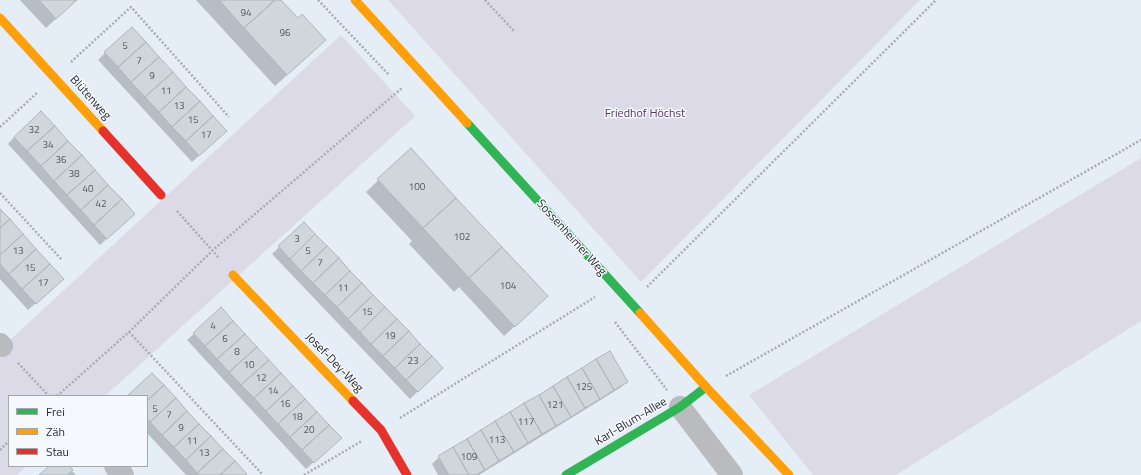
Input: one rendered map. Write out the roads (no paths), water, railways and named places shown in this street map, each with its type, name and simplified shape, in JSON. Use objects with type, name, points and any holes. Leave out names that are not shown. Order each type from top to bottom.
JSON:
[{"type":"street","name":"Sossenheimer Weg","points":[[355,0],[706,387],[789,475]]},
{"type":"street","name":"Blütenweg","points":[[0,18],[161,194]]},
{"type":"street","name":"Josef-Dey-Weg","points":[[233,276],[381,430],[407,475]]},
{"type":"street","name":"Karl-Blum-Allee","points":[[566,475],[680,407],[706,387]]},
{"type":"street","points":[[680,407],[732,475]]},
{"type":"street","points":[[115,467],[123,475]]},
{"type":"park label","name":"Friedhof Höchst","points":[[645,114]]}]
